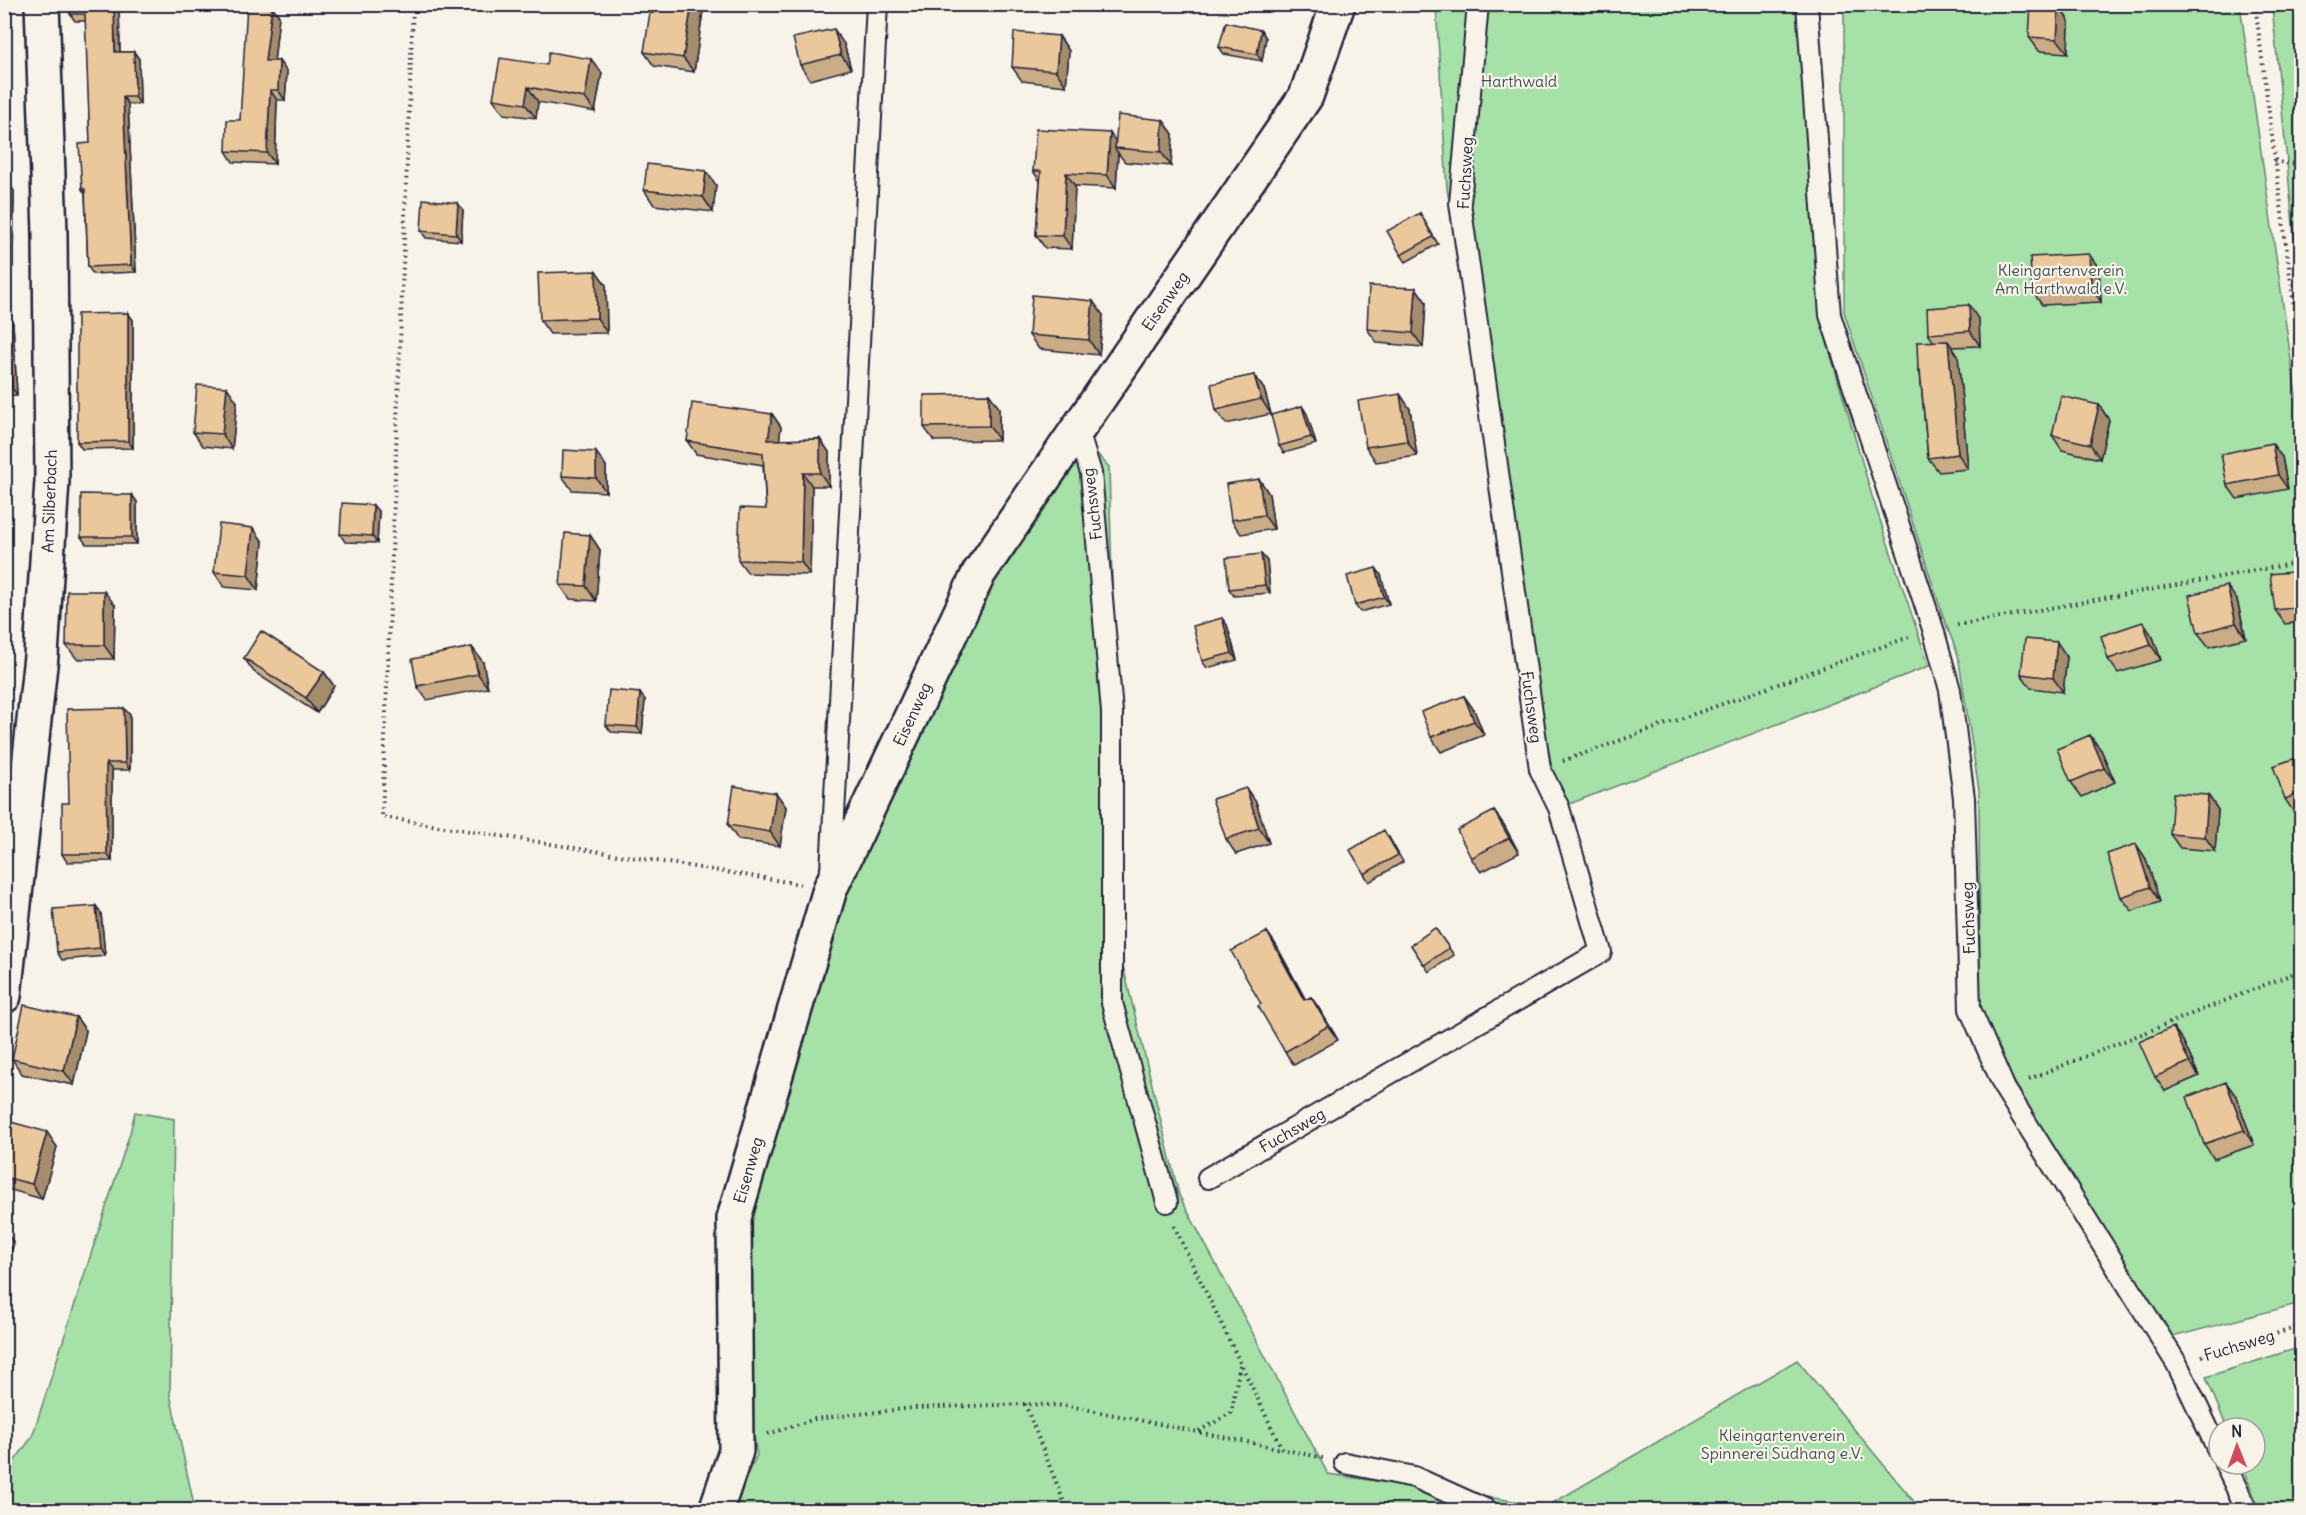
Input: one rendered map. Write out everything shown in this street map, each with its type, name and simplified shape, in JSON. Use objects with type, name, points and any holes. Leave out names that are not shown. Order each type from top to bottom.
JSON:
[{"type":"street","name":"Am Silberbach","points":[[4,996],[41,656],[52,481],[50,233],[42,4]]},
{"type":"street","name":"Eisenweg","points":[[716,1510],[736,1451],[734,1218],[830,889],[979,573],[1306,96],[1338,4]]},
{"type":"lane","points":[[830,889],[877,4]]},
{"type":"lane","name":"Fuchsweg","points":[[1208,1178],[1601,952],[1559,808],[1540,769],[1460,203],[1478,4]]},
{"type":"lane","name":"Fuchsweg","points":[[1807,4],[1830,315],[1933,629],[1950,690],[1964,798],[1970,1009],[2005,1089],[2177,1364],[2207,1427]]},
{"type":"lane","name":"Fuchsweg","points":[[1077,428],[1091,473],[1112,712],[1112,1003],[1167,1202]]},
{"type":"lane","points":[[1345,1462],[1414,1477],[1487,1510]]},
{"type":"lane","points":[[2231,1476],[2247,1510]]},
{"type":"path","points":[[413,4],[382,817],[830,889]]},
{"type":"path","points":[[2255,4],[2301,368]]},
{"type":"path","points":[[2274,162],[2301,164]]},
{"type":"path","points":[[2005,1089],[2301,970]]},
{"type":"path","points":[[1167,1202],[1172,1221],[1282,1449]]},
{"type":"path","name":"Fuchsweg","points":[[2177,1364],[2301,1326]]},
{"type":"path","points":[[1198,1432],[1231,1413],[1240,1364]]},
{"type":"path","points":[[1025,1404],[1067,1510]]},
{"type":"path","points":[[736,1451],[765,1435],[815,1419],[913,1408],[1025,1404],[1070,1406],[1345,1462]]},
{"type":"green space","name":"Harthwald","points":[[1436,5],[1809,5],[1801,58],[1820,318],[1872,496],[1929,666],[1559,808],[1447,189]]},
{"type":"green space","name":"Kleingartenverein Am Harthwald e.V.","points":[[1844,5],[2240,5],[2302,437],[2301,1303],[2169,1338],[2007,1070],[1980,1006],[1979,790],[1958,655],[1944,619],[1844,312]]},
{"type":"green space","points":[[2272,5],[2301,5],[2301,309]]},
{"type":"green space","name":"Kleingartenverein Spinnerei Südhang e.V.","points":[[1081,436],[1109,467],[1122,962],[1179,1195],[1328,1474],[1548,1506],[1797,1360],[1921,1510],[728,1510],[757,1455],[749,1404],[746,1210],[837,899],[956,641]]},
{"type":"green space","points":[[135,1112],[174,1119],[170,1394],[195,1510],[5,1510],[5,1474],[32,1437]]},
{"type":"green space","points":[[2301,1347],[2301,1510],[2260,1510],[2246,1476],[2267,1476],[2267,1416],[2222,1416],[2206,1377]]},
{"type":"building","points":[[70,4],[114,4],[115,52],[134,52],[135,97],[123,97],[131,265],[88,267],[85,189],[82,189],[79,144],[90,143],[85,14],[70,14]]},
{"type":"building","points":[[247,4],[272,6],[265,61],[279,61],[278,90],[270,90],[267,153],[226,151],[227,120],[240,120]]},
{"type":"building","points":[[654,4],[692,4],[683,58],[644,52],[650,12],[653,13]]},
{"type":"building","points":[[2031,5],[2059,6],[2057,39],[2029,37]]},
{"type":"building","points":[[1226,22],[1261,30],[1257,54],[1219,47]]},
{"type":"building","points":[[834,29],[841,55],[800,65],[793,38]]},
{"type":"building","points":[[1014,32],[1059,36],[1056,71],[1012,67]]},
{"type":"building","points":[[549,52],[591,59],[585,98],[528,87],[525,104],[493,99],[500,58],[547,65]]},
{"type":"building","points":[[1118,115],[1163,120],[1161,152],[1115,148]]},
{"type":"building","points":[[1036,129],[1110,133],[1107,175],[1066,173],[1063,236],[1036,235],[1041,171],[1033,171]]},
{"type":"building","points":[[647,164],[706,171],[703,197],[644,190]]},
{"type":"building","points":[[4,184],[9,184],[8,258],[4,258]]},
{"type":"building","points":[[423,199],[458,203],[456,234],[421,231]]},
{"type":"building","points":[[1420,213],[1433,237],[1401,255],[1387,231]]},
{"type":"building","points":[[2089,254],[2091,287],[2032,291],[2030,257]]},
{"type":"building","points":[[596,271],[597,318],[540,320],[538,273]]},
{"type":"building","points":[[1369,286],[1416,288],[1413,333],[1367,329]]},
{"type":"building","points":[[1032,295],[1093,301],[1089,340],[1029,335]]},
{"type":"building","points":[[1969,305],[1970,331],[1928,334],[1927,308]]},
{"type":"building","points":[[128,313],[128,441],[77,442],[77,314]]},
{"type":"building","points":[[4,316],[8,316],[12,388],[4,388]]},
{"type":"building","points":[[1948,341],[1958,454],[1928,458],[1917,342]]},
{"type":"building","points":[[1254,375],[1261,399],[1216,410],[1211,384]]},
{"type":"building","points":[[197,385],[227,387],[222,434],[193,432]]},
{"type":"building","points":[[989,394],[989,426],[924,427],[924,395]]},
{"type":"building","points":[[1400,394],[1407,441],[1366,447],[1358,401]]},
{"type":"building","points":[[2061,396],[2099,405],[2090,444],[2052,435]]},
{"type":"building","points":[[692,403],[772,414],[768,440],[820,439],[820,473],[803,473],[801,562],[738,560],[740,508],[766,509],[763,453],[687,441]]},
{"type":"building","points":[[1302,406],[1311,437],[1279,446],[1271,415]]},
{"type":"building","points":[[2272,443],[2278,475],[2227,485],[2221,454]]},
{"type":"building","points":[[563,450],[596,452],[596,478],[562,476]]},
{"type":"building","points":[[1259,479],[1264,515],[1231,520],[1226,484]]},
{"type":"building","points":[[81,494],[132,495],[132,537],[81,537]]},
{"type":"building","points":[[342,503],[373,505],[372,536],[340,534]]},
{"type":"building","points":[[219,524],[253,528],[248,575],[214,572]]},
{"type":"building","points":[[565,533],[590,535],[586,586],[560,585]]},
{"type":"building","points":[[1261,554],[1265,585],[1229,589],[1226,558]]},
{"type":"building","points":[[1376,568],[1384,597],[1355,605],[1347,576]]},
{"type":"building","points":[[2301,571],[2301,607],[2275,610],[2270,574]]},
{"type":"building","points":[[2227,586],[2236,623],[2198,633],[2189,595]]},
{"type":"building","points":[[67,591],[104,591],[104,645],[66,645]]},
{"type":"building","points":[[1222,618],[1232,653],[1202,661],[1193,626]]},
{"type":"building","points":[[2143,622],[2151,645],[2108,659],[2101,636]]},
{"type":"building","points":[[261,631],[324,672],[306,698],[244,658]]},
{"type":"building","points":[[2025,639],[2057,642],[2053,678],[2021,674]]},
{"type":"building","points":[[472,647],[478,674],[417,686],[412,659]]},
{"type":"building","points":[[609,690],[640,693],[637,727],[606,725]]},
{"type":"building","points":[[1464,696],[1474,721],[1431,737],[1421,712]]},
{"type":"building","points":[[124,708],[125,763],[106,763],[107,854],[62,854],[62,803],[69,803],[67,709]]},
{"type":"building","points":[[2090,735],[2104,768],[2071,782],[2057,749]]},
{"type":"building","points":[[2299,757],[2301,793],[2285,799],[2273,766]]},
{"type":"building","points":[[734,786],[776,793],[770,832],[728,825]]},
{"type":"building","points":[[1246,788],[1259,828],[1226,839],[1212,799]]},
{"type":"building","points":[[2173,793],[2208,795],[2205,837],[2170,834]]},
{"type":"building","points":[[1494,811],[1509,838],[1471,858],[1457,830]]},
{"type":"building","points":[[1384,830],[1398,855],[1364,874],[1350,850]]},
{"type":"building","points":[[2136,844],[2150,887],[2121,897],[2107,854]]},
{"type":"building","points":[[96,906],[100,948],[57,952],[53,909]]},
{"type":"building","points":[[1435,928],[1449,948],[1424,965],[1411,945]]},
{"type":"building","points":[[1267,932],[1304,1000],[1311,997],[1328,1026],[1285,1052],[1258,1006],[1261,1004],[1231,951]]},
{"type":"building","points":[[24,1005],[76,1017],[64,1071],[12,1059]]},
{"type":"building","points":[[2173,1027],[2189,1062],[2155,1077],[2139,1042]]},
{"type":"building","points":[[2226,1082],[2244,1130],[2204,1144],[2187,1097]]},
{"type":"building","points":[[4,1120],[47,1132],[32,1184],[4,1177]]}]
